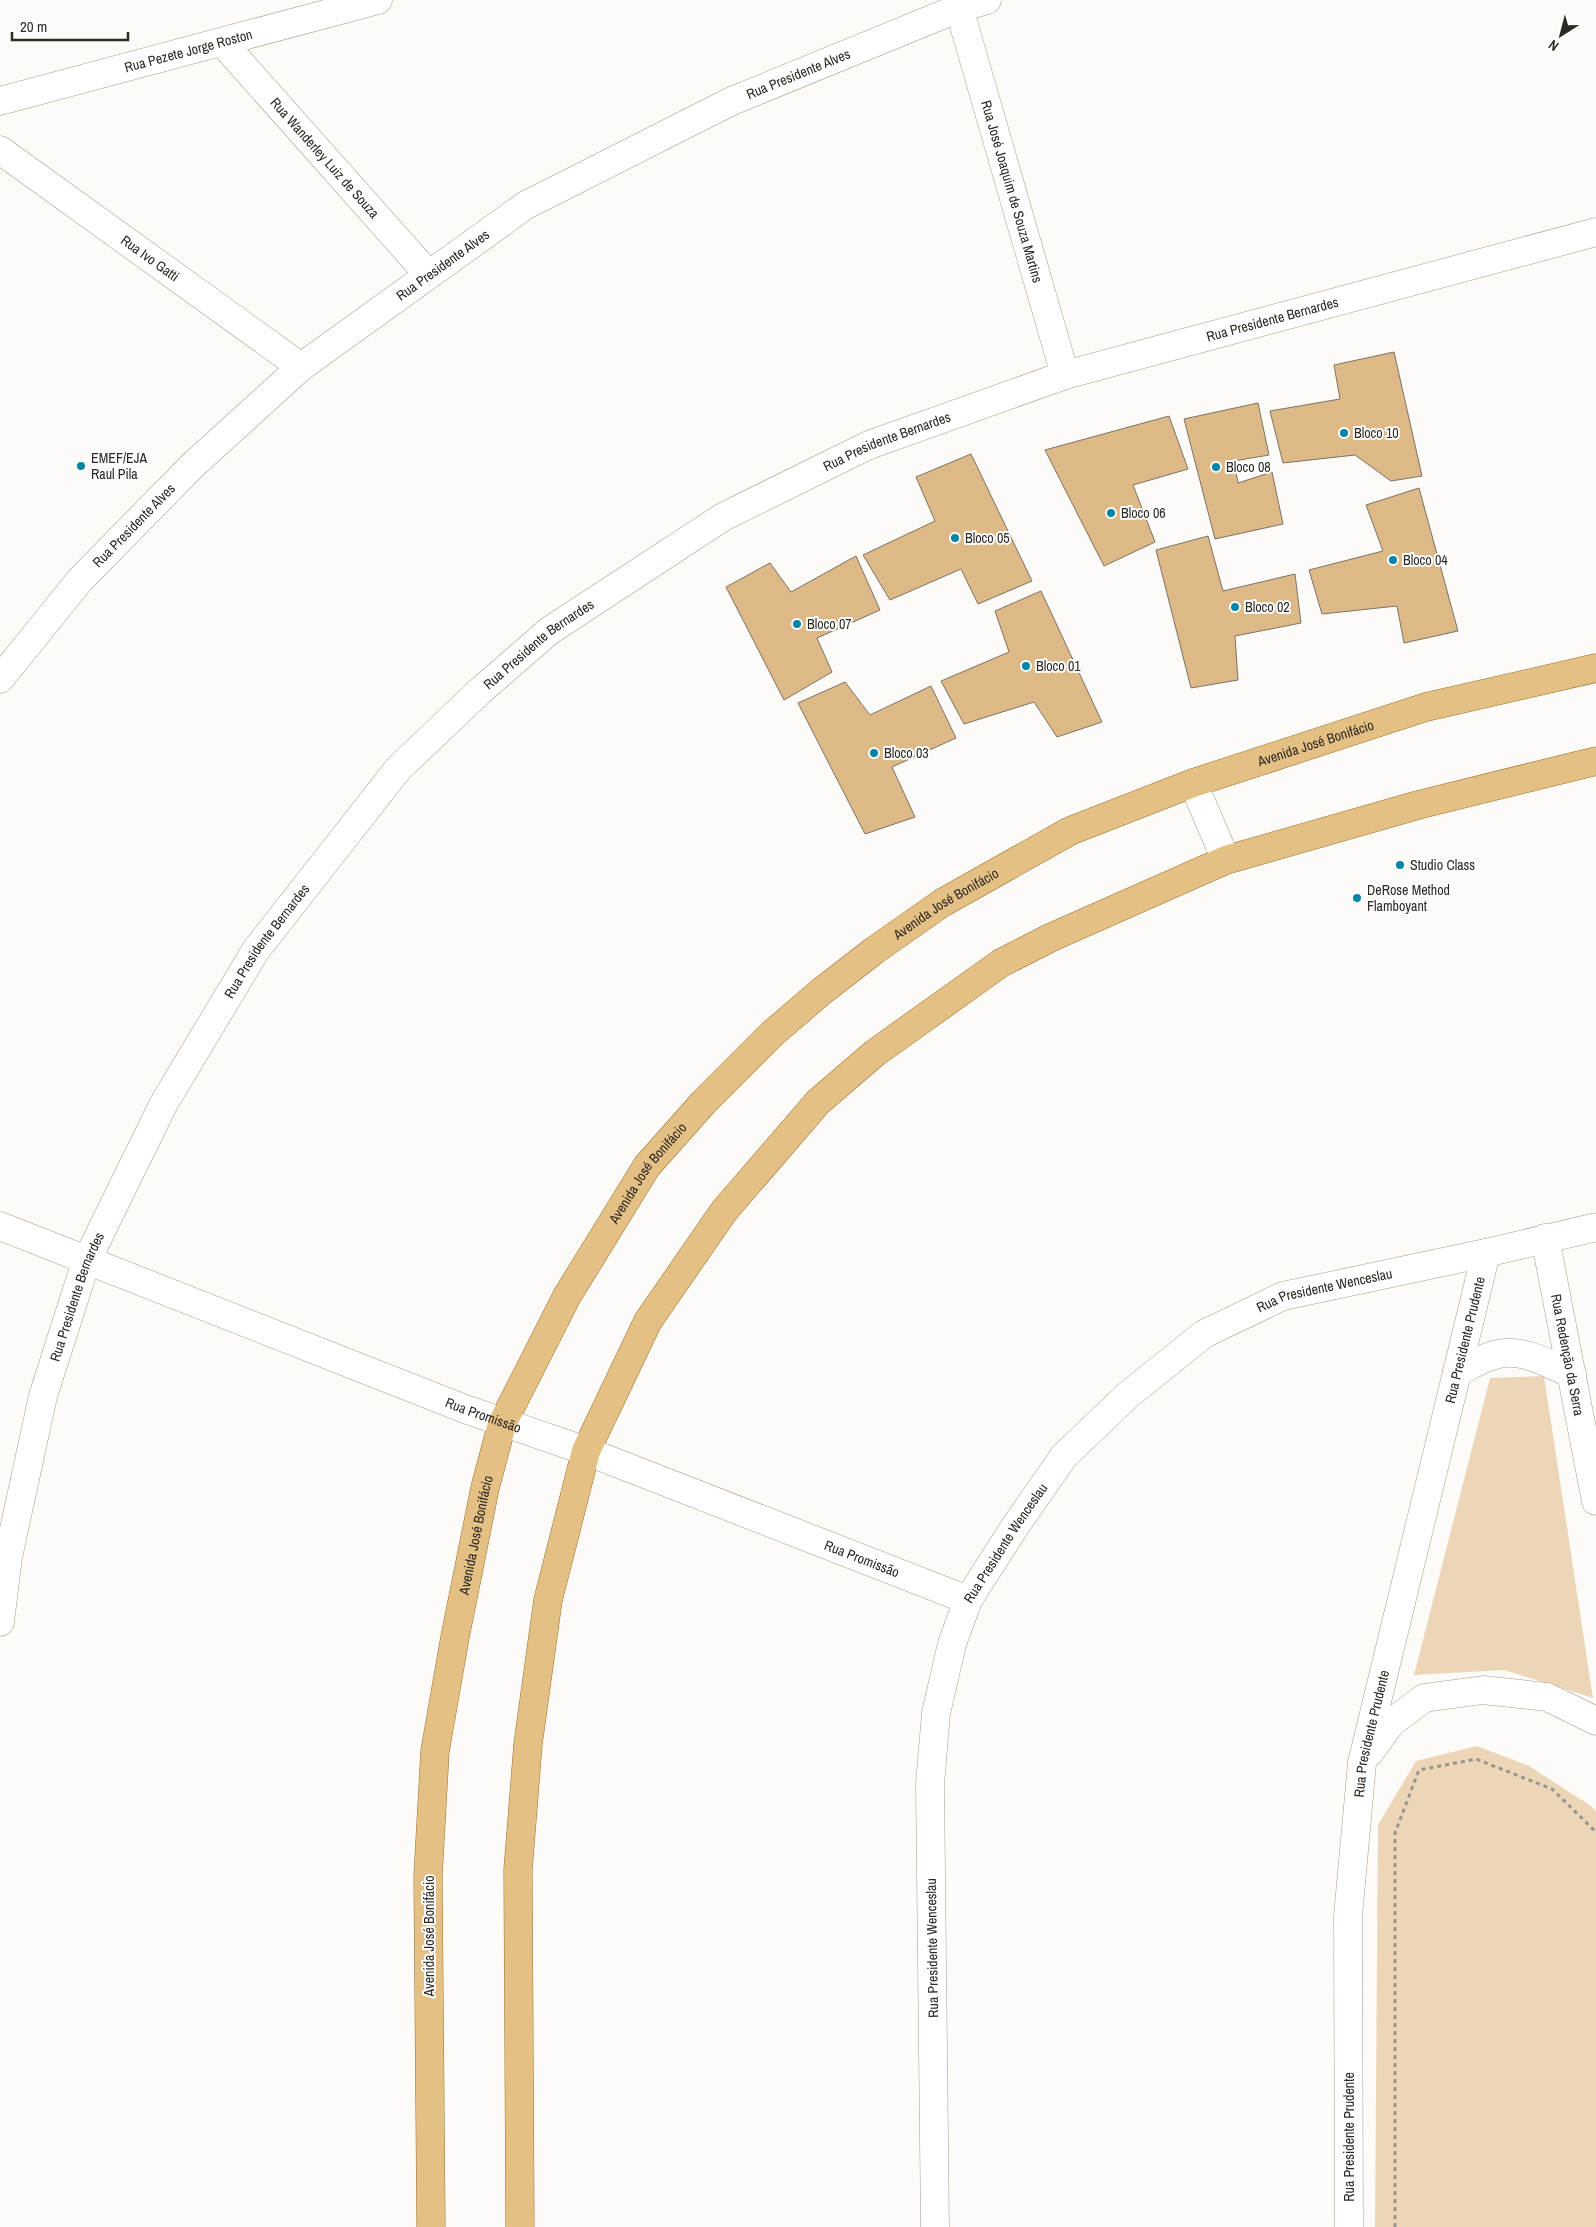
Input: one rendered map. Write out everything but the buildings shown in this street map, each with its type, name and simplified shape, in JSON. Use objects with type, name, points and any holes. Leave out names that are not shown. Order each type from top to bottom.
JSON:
[{"type":"main road","name":"Avenida José Bonifácio","points":[[431,2227],[428,1876],[435,1751],[455,1637],[485,1488],[502,1424],[567,1296],[647,1166],[703,1104],[773,1033],[822,991],[875,950],[942,903],[1070,832],[1193,783],[1426,707],[1596,668]]},
{"type":"main road","points":[[520,2227],[518,1870],[528,1744],[548,1600],[586,1451],[648,1321],[724,1211],[818,1102],[875,1053],[1001,963],[1052,937],[1226,860],[1418,805],[1596,761]]},
{"type":"street","name":"Rua Pezete Jorge Roston","points":[[0,101],[378,0]]},
{"type":"street","name":"Rua Presidente Alves","points":[[0,679],[80,580],[192,466],[301,367],[526,205],[732,101],[959,8],[987,0]]},
{"type":"street","name":"Rua José Joaquim de Souza Martins","points":[[959,8],[1065,375]]},
{"type":"street","name":"Rua Wanderley Luiz de Souza","points":[[222,42],[428,274]]},
{"type":"street","name":"Rua Ivo Gatti","points":[[0,150],[301,367]]},
{"type":"street","name":"Rua Presidente Bernardes","points":[[0,1622],[8,1557],[43,1396],[86,1262],[164,1103],[256,950],[398,769],[479,692],[549,631],[723,517],[869,444],[1065,375],[1596,232]]},
{"type":"street","points":[[1193,783],[1226,860]]},
{"type":"street","name":"Rua Promissão","points":[[0,1226],[86,1262],[502,1424],[586,1451],[968,1600]]},
{"type":"street","name":"Rua Presidente Wenceslau","points":[[935,2227],[930,1784],[936,1713],[952,1644],[968,1600],[1014,1528],[1064,1456],[1128,1395],[1204,1334],[1283,1296],[1486,1253],[1596,1227]]},
{"type":"street","name":"Rua Redenção da Serra","points":[[1545,1238],[1596,1500]]},
{"type":"street","name":"Rua Presidente Prudente","points":[[1349,2227],[1348,1916],[1362,1763],[1486,1253]]},
{"type":"street","points":[[1457,1372],[1484,1359],[1505,1353],[1530,1356],[1572,1374]]},
{"type":"street","points":[[1362,1763],[1391,1723],[1424,1698],[1483,1690],[1547,1697],[1596,1721]]},
{"type":"path","points":[[1395,2227],[1395,1833],[1419,1770],[1476,1759],[1552,1789],[1596,1832]]},
{"type":"shaded area","points":[[1544,1376],[1593,1698],[1504,1670],[1414,1675],[1490,1378]]},
{"type":"shaded area","points":[[1477,1746],[1529,1766],[1596,1811],[1596,2227],[1375,2227],[1378,1825],[1416,1761]]},
{"type":"place","name":"Bloco 10","points":[[1344,433]]},
{"type":"place","name":"EMEF/EJA Raul Pila","points":[[81,466]]},
{"type":"place","name":"Bloco 08","points":[[1216,467]]},
{"type":"place","name":"Bloco 06","points":[[1111,513]]},
{"type":"place","name":"Bloco 05","points":[[955,538]]},
{"type":"place","name":"Bloco 04","points":[[1393,560]]},
{"type":"place","name":"Bloco 02","points":[[1235,607]]},
{"type":"place","name":"Bloco 07","points":[[797,624]]},
{"type":"place","name":"Bloco 01","points":[[1026,666]]},
{"type":"place","name":"Bloco 03","points":[[874,753]]},
{"type":"place","name":"Studio Class","points":[[1400,865]]},
{"type":"place","name":"DeRose Method Flamboyant","points":[[1357,898]]}]
